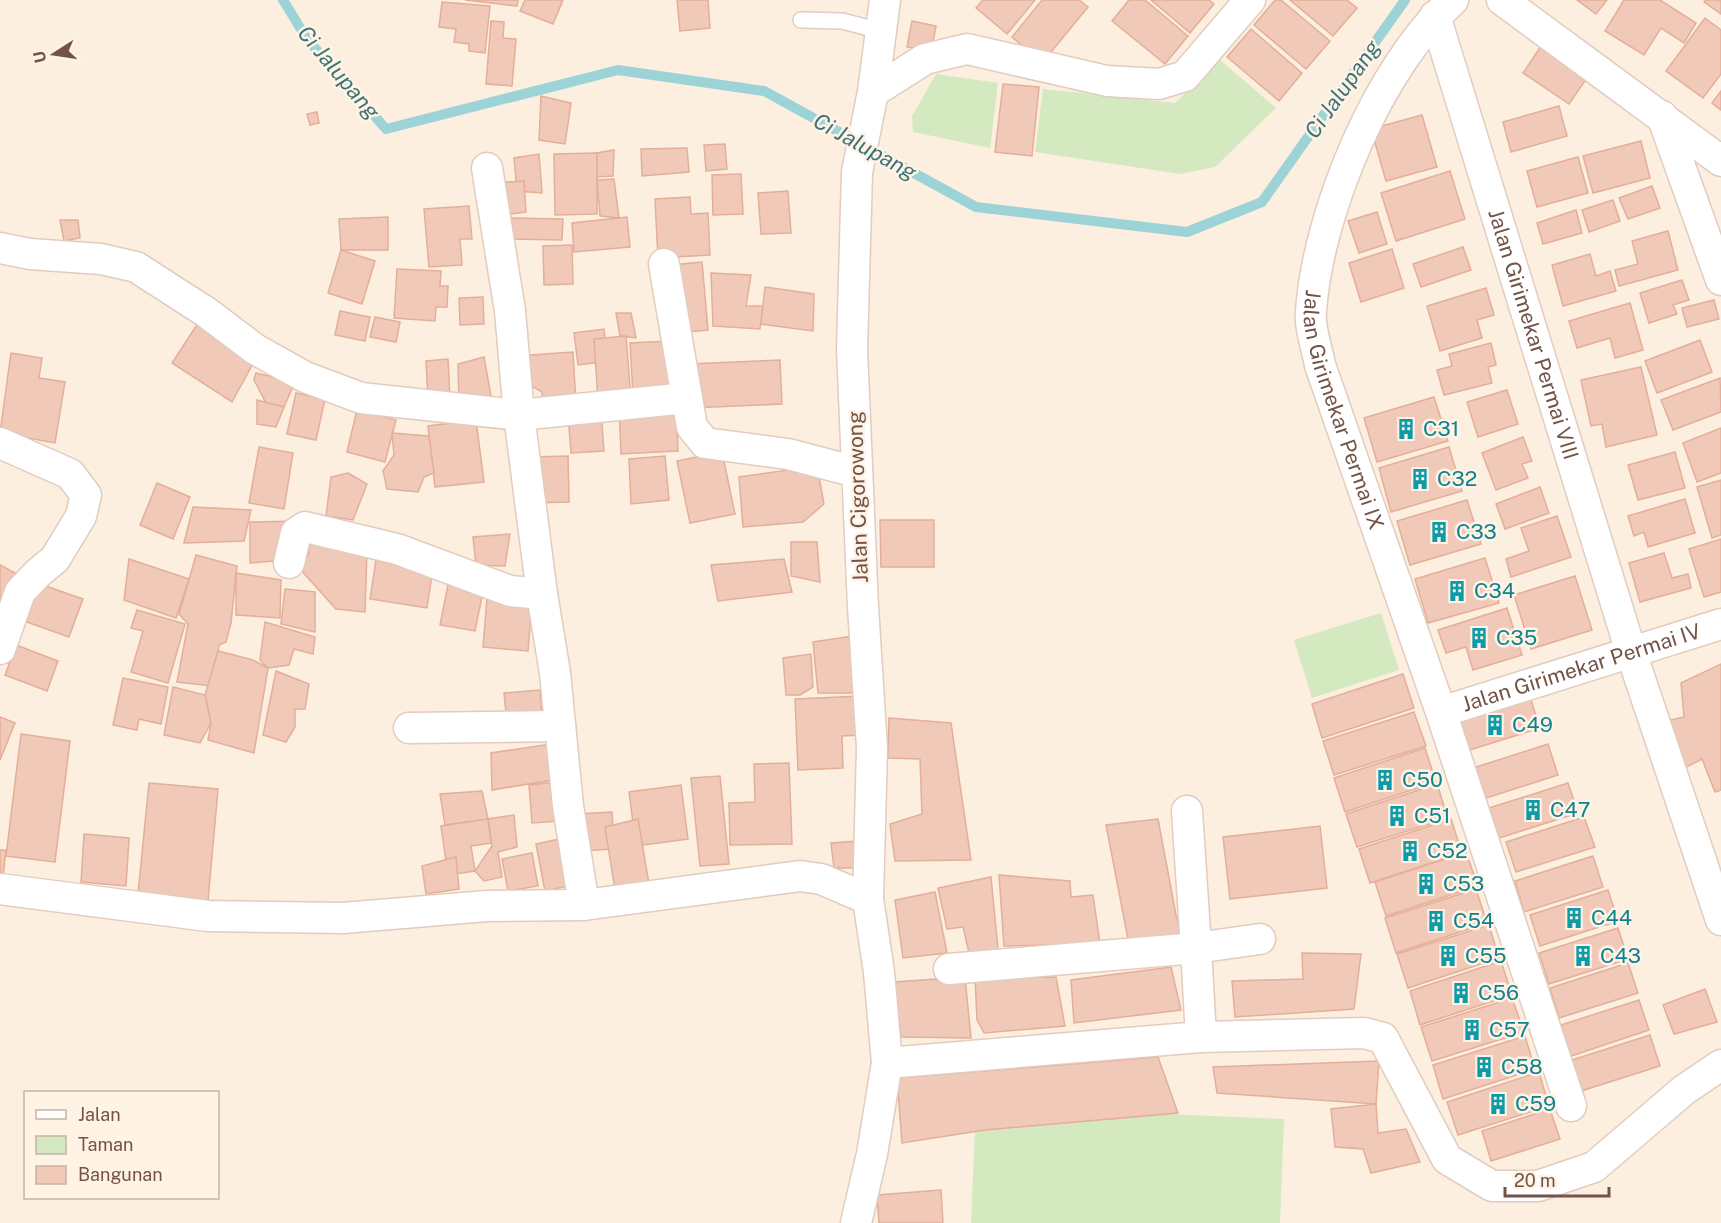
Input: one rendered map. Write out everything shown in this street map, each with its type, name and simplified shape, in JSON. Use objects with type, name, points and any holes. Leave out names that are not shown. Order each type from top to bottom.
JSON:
[{"type":"street","name":"Jalan Cigorowong","points":[[856,1223],[872,1154],[886,1063],[879,972],[868,899],[872,748],[856,472],[852,349],[857,172],[872,94],[885,0]]},
{"type":"street","points":[[872,94],[925,59],[967,50],[1107,81],[1159,84],[1185,76],[1250,0]]},
{"type":"street","points":[[1502,0],[1721,161]]},
{"type":"street","name":"Jalan Girimekar Permai VIII","points":[[1444,8],[1631,652],[1721,920]]},
{"type":"street","name":"Jalan Girimekar Permai IX","points":[[1444,8],[1384,88],[1344,174],[1321,252],[1310,313],[1320,365],[1441,712],[1571,1106]]},
{"type":"street","points":[[1662,116],[1721,280]]},
{"type":"street","points":[[487,168],[510,311],[519,415],[542,594],[555,673],[568,806],[584,905]]},
{"type":"street","points":[[0,248],[30,254],[101,259],[136,267],[206,312],[255,349],[305,377],[361,398],[519,415],[687,398]]},
{"type":"street","points":[[664,264],[692,427],[705,442],[788,454],[856,472]]},
{"type":"street","points":[[0,443],[69,474],[86,495],[81,516],[55,559],[20,592],[0,649]]},
{"type":"street","points":[[289,563],[296,532],[306,527],[397,549],[510,591],[542,594]]},
{"type":"street","name":"Jalan Girimekar Permai IV","points":[[1441,712],[1721,624]]},
{"type":"street","points":[[409,728],[560,726]]},
{"type":"street","points":[[1187,810],[1201,1037]]},
{"type":"street","points":[[0,889],[208,916],[343,918],[487,906],[584,905],[800,876],[821,879],[868,899]]},
{"type":"street","points":[[949,969],[1196,948],[1260,939]]},
{"type":"street","points":[[886,1063],[1201,1037],[1364,1033],[1383,1038],[1447,1159],[1492,1185],[1538,1186],[1594,1167],[1684,1090],[1721,1065]]},
{"type":"lane","points":[[801,20],[842,21],[881,31]]},
{"type":"green space","points":[[1220,60],[1276,108],[1215,167],[1180,174],[1035,152],[1043,89],[1175,103]]},
{"type":"green space","points":[[936,74],[998,83],[990,148],[913,132],[912,116]]},
{"type":"green space","points":[[1381,613],[1399,670],[1312,698],[1294,640]]},
{"type":"green space","points":[[976,1106],[1284,1119],[1280,1223],[971,1223]]},
{"type":"building","points":[[465,0],[518,0],[517,6]]},
{"type":"building","points":[[525,0],[563,0],[553,24],[520,11]]},
{"type":"building","points":[[677,0],[708,0],[710,28],[680,31]]},
{"type":"building","points":[[983,0],[1035,0],[1007,34],[976,8]]},
{"type":"building","points":[[1042,0],[1079,0],[1088,7],[1042,63],[1012,37]]},
{"type":"building","points":[[1129,0],[1145,0],[1188,36],[1165,64],[1112,21]]},
{"type":"building","points":[[1151,0],[1209,0],[1214,4],[1190,33]]},
{"type":"building","points":[[1275,0],[1281,0],[1330,41],[1306,69],[1254,25]]},
{"type":"building","points":[[1290,0],[1347,0],[1357,8],[1333,36]]},
{"type":"building","points":[[1577,0],[1607,0],[1596,14]]},
{"type":"building","points":[[1624,0],[1660,0],[1696,23],[1684,43],[1661,28],[1644,55],[1605,31]]},
{"type":"building","points":[[1721,0],[1721,14],[1704,2]]},
{"type":"building","points":[[442,2],[490,6],[485,53],[469,51],[469,44],[454,42],[456,29],[439,27]]},
{"type":"building","points":[[1705,18],[1721,30],[1721,74],[1703,98],[1666,71]]},
{"type":"building","points":[[491,21],[504,22],[503,38],[516,39],[512,86],[486,84]]},
{"type":"building","points":[[912,21],[936,26],[931,52],[907,47]]},
{"type":"building","points":[[1251,29],[1302,73],[1279,101],[1227,57]]},
{"type":"building","points":[[1543,43],[1589,75],[1569,104],[1523,73]]},
{"type":"building","points":[[1003,84],[1039,87],[1032,156],[995,152]]},
{"type":"building","points":[[1721,91],[1721,110],[1712,103]]},
{"type":"building","points":[[541,96],[571,103],[565,144],[539,140]]},
{"type":"building","points":[[1559,106],[1567,136],[1511,152],[1503,122]]},
{"type":"building","points":[[317,112],[319,123],[310,125],[307,114]]},
{"type":"building","points":[[1422,115],[1437,167],[1386,181],[1371,129]]},
{"type":"building","points":[[1641,141],[1650,178],[1593,193],[1583,156]]},
{"type":"building","points":[[725,144],[727,169],[706,171],[704,145]]},
{"type":"building","points":[[687,148],[689,172],[642,176],[641,149]]},
{"type":"building","points":[[614,150],[613,176],[597,177],[597,153]]},
{"type":"building","points":[[597,153],[597,214],[555,215],[554,154]]},
{"type":"building","points":[[539,154],[542,193],[517,191],[514,158]]},
{"type":"building","points":[[1578,157],[1588,193],[1537,207],[1527,171]]},
{"type":"building","points":[[1450,171],[1465,219],[1396,241],[1381,193]]},
{"type":"building","points":[[741,174],[743,214],[713,215],[712,175]]},
{"type":"building","points":[[614,179],[619,218],[600,216],[597,180]]},
{"type":"building","points":[[524,181],[526,212],[495,216],[491,183]]},
{"type":"building","points":[[1652,186],[1660,208],[1628,219],[1619,198]]},
{"type":"building","points":[[788,191],[791,233],[761,234],[758,193]]},
{"type":"building","points":[[690,197],[691,214],[708,213],[710,255],[658,258],[655,199]]},
{"type":"building","points":[[1613,200],[1620,221],[1589,232],[1582,210]]},
{"type":"building","points":[[469,206],[472,239],[460,239],[462,265],[429,267],[424,209]]},
{"type":"building","points":[[1576,210],[1582,233],[1543,244],[1537,223]]},
{"type":"building","points":[[1377,212],[1387,244],[1359,253],[1348,221]]},
{"type":"building","points":[[388,217],[388,250],[341,250],[339,219]]},
{"type":"building","points":[[627,217],[630,247],[574,252],[572,223]]},
{"type":"building","points":[[510,218],[563,219],[562,240],[510,239]]},
{"type":"building","points":[[60,220],[78,220],[80,238],[64,241]]},
{"type":"building","points":[[1668,231],[1678,270],[1619,286],[1615,270],[1638,264],[1632,241]]},
{"type":"building","points":[[572,245],[573,284],[544,285],[543,246]]},
{"type":"building","points":[[1463,247],[1471,270],[1421,287],[1413,264]]},
{"type":"building","points":[[1392,249],[1404,288],[1361,302],[1349,263]]},
{"type":"building","points":[[341,250],[375,261],[362,304],[328,293]]},
{"type":"building","points":[[1590,254],[1596,276],[1610,271],[1616,291],[1563,306],[1552,265]]},
{"type":"building","points":[[702,262],[708,330],[677,333],[670,265]]},
{"type":"building","points":[[397,269],[441,271],[440,286],[448,286],[447,307],[436,307],[435,321],[394,318]]},
{"type":"building","points":[[711,273],[751,275],[746,306],[763,306],[760,329],[713,326]]},
{"type":"building","points":[[1682,280],[1689,300],[1673,305],[1677,314],[1649,323],[1640,293]]},
{"type":"building","points":[[765,287],[814,294],[813,331],[761,324]]},
{"type":"building","points":[[1486,288],[1494,315],[1477,320],[1482,338],[1440,351],[1427,306]]},
{"type":"building","points":[[483,297],[484,324],[460,325],[459,298]]},
{"type":"building","points":[[1714,300],[1719,319],[1687,327],[1682,308]]},
{"type":"building","points":[[1630,303],[1643,350],[1615,358],[1610,338],[1577,348],[1569,321]]},
{"type":"building","points":[[340,311],[370,317],[365,341],[335,335]]},
{"type":"building","points":[[616,313],[631,313],[636,338],[620,336]]},
{"type":"building","points":[[204,314],[255,360],[232,402],[172,363]]},
{"type":"building","points":[[375,317],[400,322],[396,342],[370,337]]},
{"type":"building","points":[[604,329],[608,361],[578,365],[574,333]]},
{"type":"building","points":[[626,336],[631,398],[598,401],[594,339]]},
{"type":"building","points":[[1700,340],[1712,372],[1657,393],[1645,361]]},
{"type":"building","points":[[668,341],[671,392],[633,394],[630,343]]},
{"type":"building","points":[[1491,343],[1496,365],[1488,367],[1492,383],[1444,395],[1437,370],[1452,366],[1449,354]]},
{"type":"building","points":[[573,352],[576,404],[543,405],[542,392],[530,385],[517,356]]},
{"type":"building","points":[[11,353],[42,358],[39,378],[65,382],[55,443],[0,433]]},
{"type":"building","points":[[484,357],[491,396],[459,401],[458,364]]},
{"type":"building","points":[[448,359],[450,398],[428,399],[426,361]]},
{"type":"building","points":[[780,360],[782,404],[692,408],[689,364]]},
{"type":"building","points":[[1641,367],[1657,435],[1606,447],[1602,424],[1591,426],[1581,380]]},
{"type":"building","points":[[256,373],[295,382],[284,407],[266,403],[254,380]]},
{"type":"building","points":[[1720,378],[1721,412],[1673,430],[1661,400]]},
{"type":"building","points":[[1507,390],[1518,424],[1478,437],[1467,402]]},
{"type":"building","points":[[296,393],[325,399],[316,440],[287,434]]},
{"type":"building","name":"C31","points":[[1434,397],[1448,441],[1377,462],[1364,418]]},
{"type":"building","points":[[257,400],[284,407],[276,427],[257,424]]},
{"type":"building","points":[[676,403],[678,451],[621,454],[619,406]]},
{"type":"building","points":[[357,410],[396,420],[385,462],[347,452]]},
{"type":"building","points":[[601,411],[604,451],[571,453],[568,413]]},
{"type":"building","points":[[476,420],[484,482],[435,487],[428,426]]},
{"type":"building","points":[[1721,428],[1721,473],[1697,482],[1683,443]]},
{"type":"building","points":[[392,433],[429,436],[434,473],[424,477],[418,492],[387,489],[383,471],[394,455]]},
{"type":"building","points":[[1523,437],[1532,461],[1522,464],[1528,478],[1496,490],[1482,453]]},
{"type":"building","points":[[259,447],[293,453],[284,509],[249,503]]},
{"type":"building","name":"C32","points":[[1449,447],[1462,491],[1391,512],[1379,468]]},
{"type":"building","points":[[722,452],[735,514],[690,523],[677,461]]},
{"type":"building","points":[[1675,452],[1685,488],[1638,500],[1628,465]]},
{"type":"building","points":[[568,456],[569,502],[533,503],[531,457]]},
{"type":"building","points":[[665,456],[669,500],[631,504],[629,459]]},
{"type":"building","points":[[817,466],[824,504],[803,522],[743,527],[739,477]]},
{"type":"building","points":[[348,473],[367,484],[353,520],[326,516],[331,477]]},
{"type":"building","points":[[1721,480],[1721,535],[1712,538],[1697,487]]},
{"type":"building","points":[[157,483],[190,497],[173,539],[140,525]]},
{"type":"building","points":[[1540,487],[1549,513],[1505,529],[1496,504]]},
{"type":"building","points":[[1685,499],[1695,533],[1648,547],[1644,532],[1634,536],[1628,516]]},
{"type":"building","name":"C33","points":[[1467,500],[1481,544],[1410,565],[1397,521]]},
{"type":"building","points":[[193,507],[251,510],[244,541],[184,543]]},
{"type":"building","points":[[1557,516],[1571,557],[1511,577],[1506,559],[1529,551],[1521,528]]},
{"type":"building","points":[[880,520],[934,520],[934,567],[881,567]]},
{"type":"building","points":[[297,521],[284,560],[250,563],[250,522]]},
{"type":"building","points":[[510,534],[505,566],[476,565],[473,537]]},
{"type":"building","points":[[308,535],[367,549],[365,612],[336,609],[299,568],[309,553]]},
{"type":"building","points":[[1721,539],[1721,592],[1704,597],[1689,549]]},
{"type":"building","points":[[791,542],[817,542],[820,582],[791,576]]},
{"type":"building","points":[[1664,553],[1672,578],[1688,574],[1691,588],[1640,602],[1629,563]]},
{"type":"building","points":[[196,555],[237,566],[231,623],[226,642],[219,645],[212,686],[177,682],[188,624],[179,614]]},
{"type":"building","name":"C34","points":[[1485,558],[1499,603],[1428,623],[1415,579]]},
{"type":"building","points":[[129,559],[189,579],[176,618],[124,600]]},
{"type":"building","points":[[784,559],[792,592],[718,601],[711,565]]},
{"type":"building","points":[[376,560],[433,568],[427,608],[370,599]]},
{"type":"building","points":[[0,565],[17,574],[4,600],[0,598]]},
{"type":"building","points":[[236,573],[281,580],[280,618],[236,615]]},
{"type":"building","points":[[1575,576],[1592,630],[1531,649],[1514,595]]},
{"type":"building","points":[[449,580],[484,587],[475,631],[440,625]]},
{"type":"building","points":[[37,583],[83,599],[69,637],[24,621]]},
{"type":"building","points":[[285,589],[315,592],[315,632],[281,624]]},
{"type":"building","points":[[487,598],[532,601],[528,651],[483,647]]},
{"type":"building","name":"C35","points":[[1507,608],[1522,655],[1473,670],[1466,647],[1446,653],[1438,630]]},
{"type":"building","points":[[137,610],[185,624],[168,683],[131,672],[143,631],[131,628]]},
{"type":"building","points":[[265,622],[315,637],[313,654],[294,649],[289,665],[268,668],[260,660]]},
{"type":"building","points":[[853,636],[856,693],[818,693],[813,642]]},
{"type":"building","points":[[16,645],[58,661],[47,691],[5,675]]},
{"type":"building","points":[[218,651],[253,660],[268,668],[254,753],[208,740],[211,723],[205,695]]},
{"type":"building","points":[[811,654],[813,687],[800,695],[786,695],[783,658]]},
{"type":"building","points":[[1721,664],[1721,790],[1715,792],[1702,759],[1677,772],[1666,721],[1684,717],[1681,683]]},
{"type":"building","points":[[276,671],[309,684],[305,709],[295,709],[295,727],[286,742],[263,735]]},
{"type":"building","points":[[1403,674],[1414,708],[1322,738],[1312,704]]},
{"type":"building","points":[[123,678],[168,687],[161,724],[139,719],[137,730],[113,725]]},
{"type":"building","points":[[173,687],[205,695],[211,723],[200,743],[164,735]]},
{"type":"building","points":[[540,690],[542,720],[507,723],[504,693]]},
{"type":"building","points":[[861,696],[863,735],[842,736],[843,768],[798,770],[795,699]]},
{"type":"building","name":"C49","points":[[1530,697],[1540,728],[1460,753],[1451,722]]},
{"type":"building","name":"C51","points":[[1414,712],[1426,746],[1334,775],[1323,741]]},
{"type":"building","points":[[0,717],[15,723],[0,760]]},
{"type":"building","points":[[889,718],[951,723],[971,860],[895,861],[890,824],[922,814],[920,759],[888,758]]},
{"type":"building","points":[[21,734],[70,741],[55,862],[6,856]]},
{"type":"building","points":[[557,743],[559,779],[492,790],[491,753]]},
{"type":"building","points":[[1548,744],[1558,775],[1480,800],[1470,769]]},
{"type":"building","name":"C50","points":[[1425,748],[1436,782],[1345,812],[1334,778]]},
{"type":"building","points":[[789,763],[792,844],[730,845],[729,803],[755,802],[754,764]]},
{"type":"building","points":[[720,776],[729,864],[700,866],[691,778]]},
{"type":"building","points":[[557,782],[560,821],[532,823],[529,785]]},
{"type":"building","points":[[149,783],[218,789],[208,901],[138,894]]},
{"type":"building","name":"C47","points":[[1568,783],[1578,813],[1499,838],[1489,808]]},
{"type":"building","name":"C51","points":[[1437,784],[1448,818],[1357,847],[1346,814]]},
{"type":"building","points":[[681,785],[688,839],[636,846],[629,792]]},
{"type":"building","points":[[482,791],[488,819],[445,825],[440,794]]},
{"type":"building","points":[[612,812],[614,849],[580,851],[578,814]]},
{"type":"building","points":[[514,815],[517,847],[498,852],[502,877],[484,881],[475,871],[492,846],[488,819]]},
{"type":"building","points":[[1584,817],[1595,847],[1516,872],[1506,842]]},
{"type":"building","points":[[488,819],[491,843],[471,846],[475,871],[448,875],[441,826]]},
{"type":"building","points":[[638,819],[649,884],[615,890],[605,827]]},
{"type":"building","points":[[1158,819],[1176,915],[1183,937],[1128,939],[1106,825]]},
{"type":"building","name":"C52","points":[[1451,819],[1462,853],[1370,883],[1359,849]]},
{"type":"building","points":[[1320,826],[1327,888],[1230,899],[1223,837]]},
{"type":"building","points":[[84,834],[129,838],[126,886],[81,882]]},
{"type":"building","points":[[568,837],[577,884],[545,891],[536,844]]},
{"type":"building","points":[[857,841],[862,868],[834,868],[831,843]]},
{"type":"building","points":[[0,850],[6,850],[3,876],[0,876]]},
{"type":"building","name":"C53","points":[[1466,852],[1478,886],[1386,916],[1375,882]]},
{"type":"building","points":[[532,853],[538,886],[508,891],[502,859]]},
{"type":"building","points":[[1593,856],[1603,887],[1524,912],[1515,881]]},
{"type":"building","points":[[456,857],[459,889],[426,894],[422,866]]},
{"type":"building","points":[[999,875],[1070,881],[1071,897],[1093,895],[1100,944],[1004,946]]},
{"type":"building","points":[[991,877],[998,949],[971,961],[963,927],[947,929],[938,888]]},
{"type":"building","name":"C54","points":[[1476,889],[1487,923],[1396,953],[1385,918]]},
{"type":"building","name":"C44","points":[[1608,890],[1618,921],[1540,946],[1530,915]]},
{"type":"building","points":[[935,892],[947,953],[903,958],[895,900]]},
{"type":"building","name":"C55","points":[[1489,925],[1499,958],[1408,988],[1397,954]]},
{"type":"building","name":"C43","points":[[1618,928],[1628,959],[1549,984],[1539,953]]},
{"type":"building","points":[[1302,953],[1361,954],[1354,1009],[1235,1017],[1232,981],[1303,979]]},
{"type":"building","name":"C56","points":[[1501,961],[1512,995],[1420,1025],[1410,991]]},
{"type":"building","points":[[1628,963],[1638,993],[1559,1018],[1550,988]]},
{"type":"building","points":[[1171,967],[1181,1010],[1074,1023],[1071,980]]},
{"type":"building","points":[[965,977],[971,1038],[901,1037],[894,982]]},
{"type":"building","points":[[1056,977],[1065,1026],[984,1033],[977,1020],[975,978]]},
{"type":"building","points":[[1705,989],[1717,1022],[1674,1034],[1663,1005]]},
{"type":"building","name":"C57","points":[[1512,998],[1524,1032],[1432,1061],[1421,1027]]},
{"type":"building","points":[[1639,1000],[1649,1030],[1571,1056],[1561,1025]]},
{"type":"building","points":[[1650,1035],[1660,1066],[1581,1091],[1572,1060]]},
{"type":"building","name":"C58","points":[[1525,1036],[1535,1069],[1443,1099],[1433,1065]]},
{"type":"building","points":[[1158,1057],[1178,1113],[985,1130],[902,1143],[897,1078]]},
{"type":"building","points":[[1379,1061],[1376,1104],[1217,1093],[1213,1067]]},
{"type":"building","name":"C59","points":[[1539,1072],[1549,1106],[1458,1135],[1447,1102]]},
{"type":"building","points":[[1376,1104],[1378,1133],[1406,1129],[1420,1162],[1371,1173],[1363,1149],[1335,1147],[1331,1109]]},
{"type":"building","points":[[1550,1109],[1560,1139],[1491,1161],[1482,1131]]},
{"type":"building","points":[[941,1190],[943,1223],[879,1223],[877,1195]]},
{"type":"waterway","name":"Ci Jalupang","points":[[283,0],[307,39],[386,129],[618,70],[764,91],[976,207],[1187,232],[1262,202],[1405,0]]},
{"type":"place","name":"C31","points":[[1406,429]]},
{"type":"place","name":"C32","points":[[1420,479]]},
{"type":"place","name":"C33","points":[[1439,532]]},
{"type":"place","name":"C34","points":[[1457,591]]},
{"type":"place","name":"C35","points":[[1479,638]]},
{"type":"place","name":"C49","points":[[1495,725]]},
{"type":"place","name":"C50","points":[[1385,780]]},
{"type":"place","name":"C47","points":[[1533,810]]},
{"type":"place","name":"C51","points":[[1397,816]]},
{"type":"place","name":"C52","points":[[1410,851]]},
{"type":"place","name":"C53","points":[[1426,884]]},
{"type":"place","name":"C44","points":[[1574,918]]},
{"type":"place","name":"C54","points":[[1436,921]]},
{"type":"place","name":"C55","points":[[1448,956]]},
{"type":"place","name":"C43","points":[[1583,956]]},
{"type":"place","name":"C56","points":[[1461,993]]},
{"type":"place","name":"C57","points":[[1472,1030]]},
{"type":"place","name":"C58","points":[[1484,1067]]},
{"type":"place","name":"C59","points":[[1498,1104]]}]
